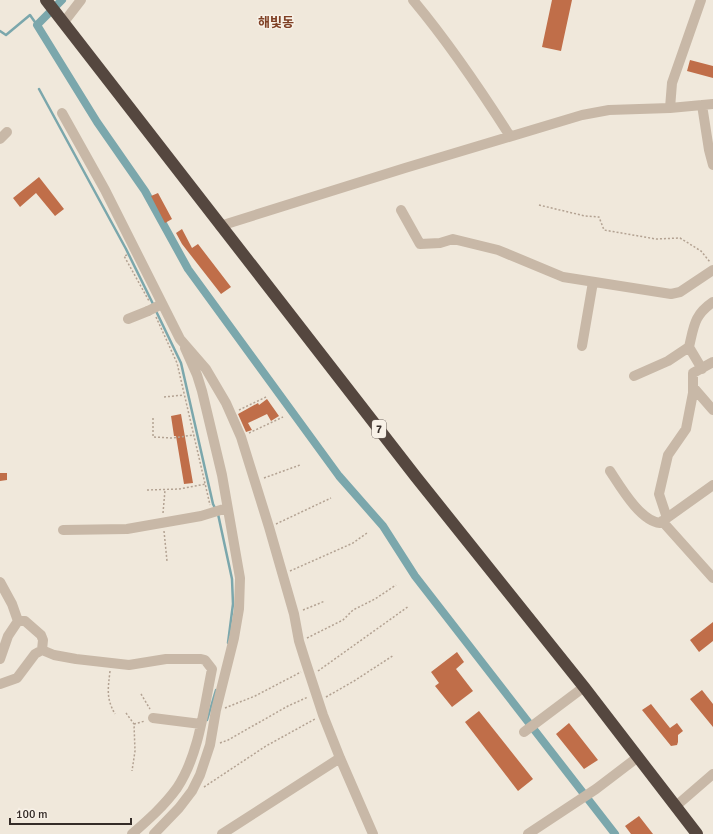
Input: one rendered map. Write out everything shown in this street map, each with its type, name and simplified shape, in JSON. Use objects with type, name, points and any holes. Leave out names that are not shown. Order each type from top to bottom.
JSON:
[{"type":"highway","name":"7","points":[[47,0],[220,226],[416,477],[584,687],[697,834]]},
{"type":"street","points":[[64,22],[82,0]]},
{"type":"street","points":[[412,0],[434,25],[474,80],[510,136]]},
{"type":"street","points":[[670,108],[672,83],[701,0]]},
{"type":"street","points":[[220,226],[562,120],[594,112],[713,104]]},
{"type":"street","points":[[702,105],[709,150],[713,165]]},
{"type":"street","points":[[62,113],[105,190],[197,375],[222,475],[240,578],[240,609],[216,710],[210,745],[200,775],[192,791],[179,808],[154,834]]},
{"type":"street","points":[[401,210],[420,244],[440,243],[453,239],[498,250],[563,277],[671,294],[680,292],[712,267]]},
{"type":"street","points":[[582,346],[593,282]]},
{"type":"street","points":[[634,376],[668,361],[689,347],[696,318],[703,309],[713,302]]},
{"type":"street","points":[[128,319],[162,305]]},
{"type":"street","points":[[180,339],[206,369],[231,414],[241,437],[256,481],[294,614],[299,641],[323,715],[371,833]]},
{"type":"street","points":[[689,347],[702,369]]},
{"type":"street","points":[[713,362],[693,373],[694,393],[686,429],[668,455],[659,494],[664,519],[713,578]]},
{"type":"street","points":[[197,375],[206,369]]},
{"type":"street","points":[[693,388],[713,410]]},
{"type":"street","points":[[610,471],[633,505],[654,522],[660,523],[713,485]]},
{"type":"street","points":[[63,530],[127,529],[201,516],[227,508]]},
{"type":"street","points":[[0,582],[12,604],[18,621]]},
{"type":"street","points":[[18,621],[25,621],[41,634],[43,640],[42,650]]},
{"type":"street","points":[[0,659],[8,636],[18,621]]},
{"type":"street","points":[[42,650],[54,655],[111,664],[135,665],[166,659],[205,660],[212,669],[201,724],[192,756],[181,782],[159,810],[132,834]]},
{"type":"street","points":[[0,684],[17,678],[35,654],[42,650]]},
{"type":"street","points":[[524,732],[584,687]]},
{"type":"street","points":[[153,718],[201,724]]},
{"type":"street","points":[[528,834],[596,789],[638,757]]},
{"type":"street","points":[[222,834],[340,758]]},
{"type":"street","points":[[676,806],[713,774]]},
{"type":"path","points":[[539,205],[585,216],[599,217],[604,230],[656,240],[680,238],[702,251],[712,267]]},
{"type":"path","points":[[124,256],[175,359],[212,513]]},
{"type":"path","points":[[164,397],[184,395]]},
{"type":"path","points":[[231,414],[266,397]]},
{"type":"path","points":[[241,437],[283,417]]},
{"type":"path","points":[[153,418],[153,437],[172,438],[194,435]]},
{"type":"path","points":[[256,481],[300,465]]},
{"type":"path","points":[[147,490],[179,489],[206,484]]},
{"type":"path","points":[[269,527],[331,498]]},
{"type":"path","points":[[282,574],[353,543],[367,533]]},
{"type":"path","points":[[299,641],[343,620],[353,610],[375,599],[396,585]]},
{"type":"path","points":[[294,614],[325,601]]},
{"type":"path","points":[[216,710],[225,708],[309,672],[323,668],[351,646],[409,606]]},
{"type":"path","points":[[210,745],[228,740],[288,706],[318,697],[354,681],[394,655]]},
{"type":"path","points":[[111,664],[108,692],[110,704],[115,714]]},
{"type":"path","points":[[134,724],[153,718],[141,694]]},
{"type":"path","points":[[126,713],[134,724],[135,751],[132,771]]},
{"type":"path","points":[[200,790],[266,746],[323,715]]},
{"type":"building","points":[[552,0],[572,0],[561,51],[542,47]]},
{"type":"building","points":[[690,60],[713,66],[713,78],[687,71]]},
{"type":"building","points":[[39,177],[64,209],[55,216],[36,193],[20,207],[13,198]]},
{"type":"building","points":[[158,193],[172,219],[165,223],[151,196]]},
{"type":"building","points":[[182,229],[192,248],[198,244],[231,287],[221,294],[182,244],[176,233]]},
{"type":"building","points":[[267,399],[279,416],[271,421],[267,414],[248,423],[252,430],[246,432],[238,414],[258,403],[259,405]]},
{"type":"building","points":[[181,414],[193,483],[184,484],[171,416]]},
{"type":"building","points":[[0,473],[7,473],[7,480],[0,481]]},
{"type":"building","points":[[713,622],[713,641],[699,652],[690,640]]},
{"type":"building","points":[[457,652],[464,662],[456,669],[473,691],[452,707],[435,686],[439,683],[431,672]]},
{"type":"building","points":[[702,690],[713,704],[713,727],[690,699]]},
{"type":"building","points":[[651,704],[670,728],[677,723],[683,731],[678,735],[677,745],[671,746],[642,710]]},
{"type":"building","points":[[479,711],[533,779],[518,791],[465,722]]},
{"type":"building","points":[[569,723],[598,760],[584,769],[556,734]]},
{"type":"building","points":[[639,816],[653,834],[631,834],[625,826]]},
{"type":"waterway","points":[[62,0],[37,25],[97,122],[145,191],[188,269],[339,476],[383,526],[415,576],[615,834]]},
{"type":"waterway","points":[[0,31],[6,35],[30,15],[37,25]]},
{"type":"waterway","points":[[39,89],[126,249],[154,306]]},
{"type":"waterway","points":[[156,311],[181,363],[213,504],[216,510]]},
{"type":"waterway","points":[[218,514],[232,579],[233,604],[228,643]]},
{"type":"waterway","points":[[207,720],[216,690]]},
{"type":"district","name":"해빛동","points":[[276,23]]}]
